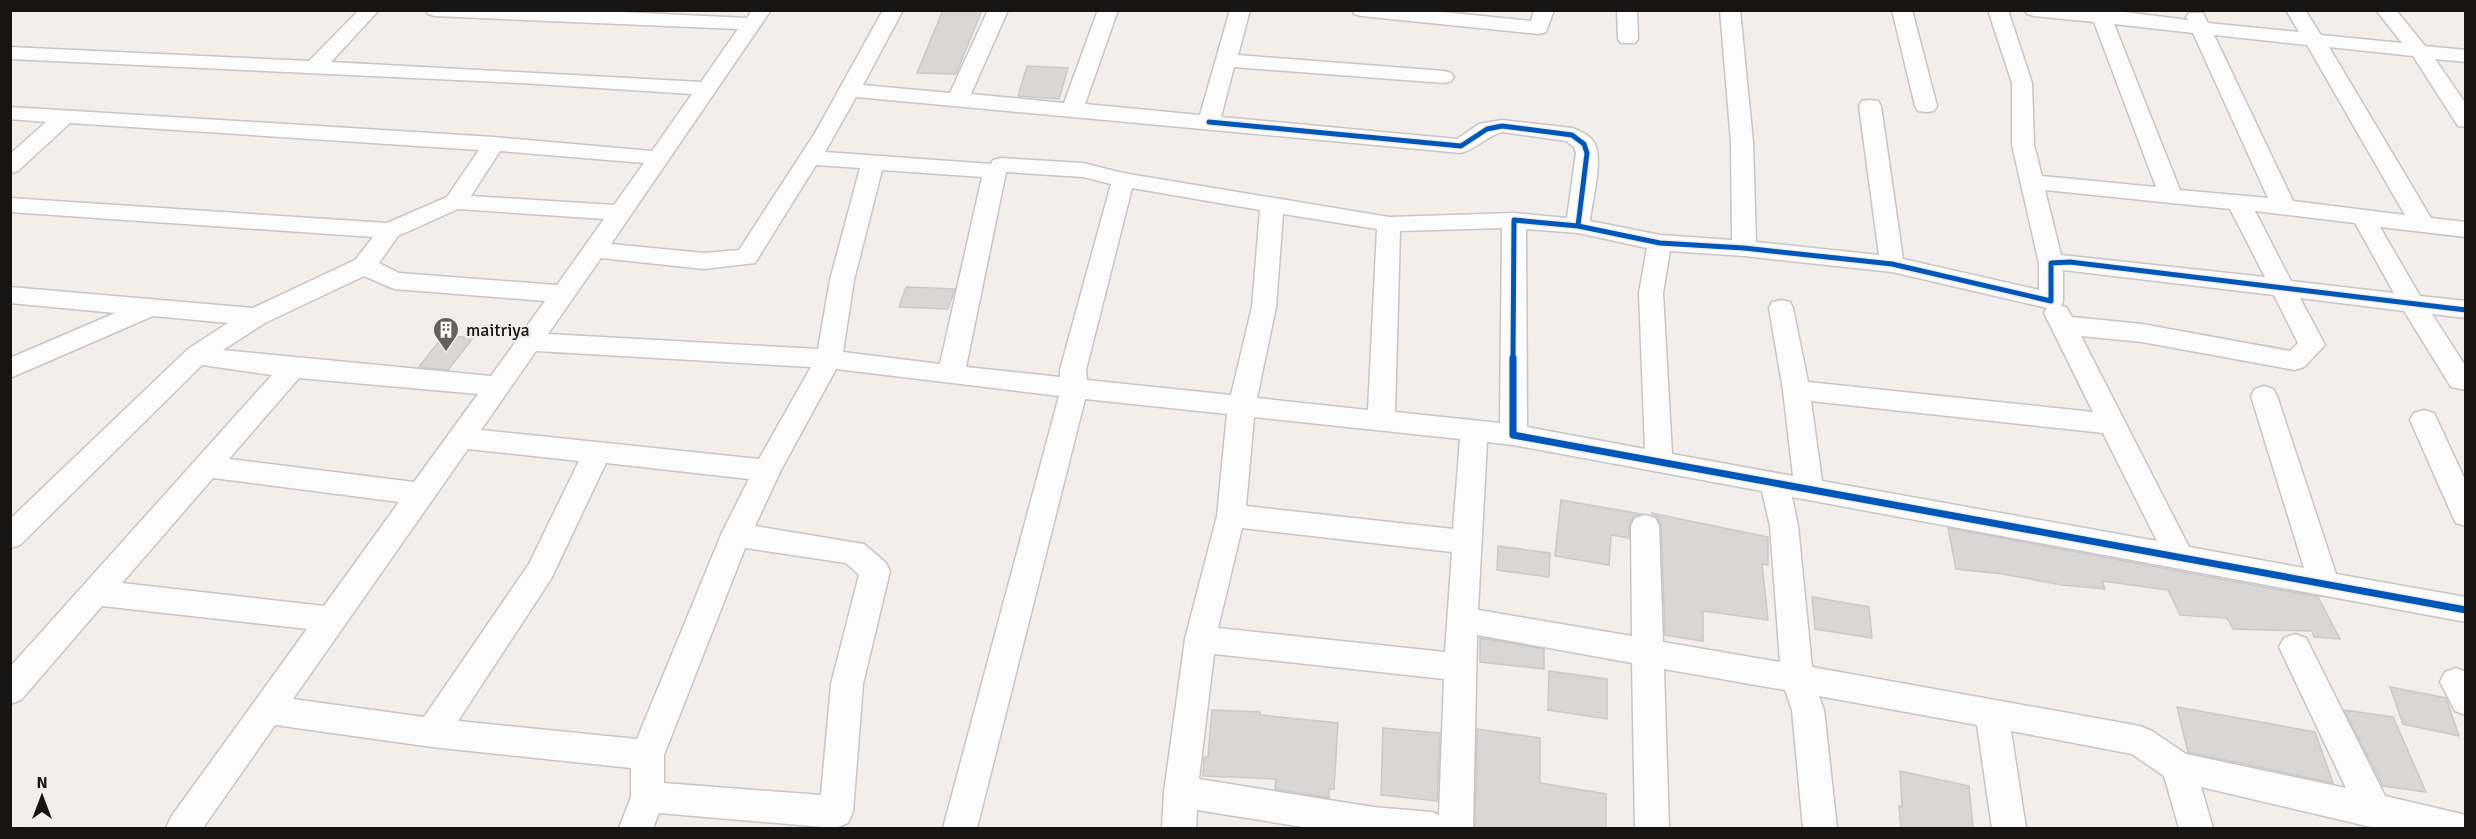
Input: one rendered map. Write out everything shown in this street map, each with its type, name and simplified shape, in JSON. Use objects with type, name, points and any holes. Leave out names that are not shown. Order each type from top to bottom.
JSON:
[{"type":"street","points":[[314,68],[370,10]]},
{"type":"street","points":[[435,10],[758,17]]},
{"type":"street","points":[[595,250],[704,261],[746,257],[851,90],[893,10]]},
{"type":"street","points":[[958,99],[998,10]]},
{"type":"street","points":[[1072,110],[1108,10]]},
{"type":"street","points":[[1209,122],[1240,10]]},
{"type":"street","points":[[1361,10],[1539,28],[1544,10]]},
{"type":"street","points":[[1628,10],[1628,39]]},
{"type":"street","points":[[1730,10],[1742,142],[1744,248]]},
{"type":"street","points":[[1902,10],[1926,106]]},
{"type":"street","points":[[1998,10],[2022,83],[2023,145],[2051,263],[2057,313],[2179,557]]},
{"type":"street","points":[[2034,10],[2198,20],[2315,41],[2466,56]]},
{"type":"street","points":[[2295,10],[2423,225]]},
{"type":"street","points":[[2385,10],[2420,52],[2466,120]]},
{"type":"street","points":[[2101,14],[2171,197]]},
{"type":"street","points":[[183,828],[758,17]]},
{"type":"street","points":[[2198,20],[2284,207]]},
{"type":"street","points":[[10,53],[708,88]]},
{"type":"street","points":[[1226,62],[1444,77]]},
{"type":"street","points":[[851,90],[1461,146],[1487,129],[1502,126],[1572,135],[1584,144],[1587,153],[1578,226]]},
{"type":"street","points":[[1870,106],[1892,264]]},
{"type":"street","points":[[10,113],[494,144],[659,158]]},
{"type":"street","points":[[10,166],[64,117]]},
{"type":"street","points":[[455,202],[494,144]]},
{"type":"street","points":[[809,158],[995,171],[951,375]]},
{"type":"street","points":[[636,828],[648,797],[647,755],[736,535],[767,470],[829,359],[842,280],[873,163]]},
{"type":"street","points":[[1001,165],[1083,170],[1123,180],[1389,224],[1514,220],[1578,226],[1660,243],[1744,248],[1892,264],[2057,313],[2142,333],[2295,361],[2312,345],[2239,203]]},
{"type":"street","points":[[960,828],[1074,388],[1073,370],[1123,180]]},
{"type":"street","points":[[2032,182],[2284,207],[2466,230]]},
{"type":"street","points":[[10,205],[390,231],[455,202],[621,213]]},
{"type":"street","points":[[1179,828],[1181,792],[1200,639],[1231,516],[1241,408],[1264,307],[1272,204]]},
{"type":"street","points":[[2363,218],[2460,380],[2466,381]]},
{"type":"street","points":[[1513,435],[1514,220]]},
{"type":"street","points":[[1381,421],[1389,224]]},
{"type":"street","points":[[10,537],[197,355],[256,317],[364,266],[390,231]]},
{"type":"street","points":[[1659,461],[1651,293],[1660,243]]},
{"type":"street","points":[[2051,263],[2070,262],[2466,310]]},
{"type":"street","points":[[364,266],[394,281],[563,294]]},
{"type":"street","points":[[10,295],[256,317]]},
{"type":"street","points":[[1780,308],[1796,390],[1809,489]]},
{"type":"street","points":[[10,369],[148,309]]},
{"type":"street","points":[[529,342],[829,359],[1241,408],[1513,435],[2466,610]]},
{"type":"street","points":[[197,355],[243,363],[497,386]]},
{"type":"street","points":[[14,681],[96,593],[293,368]]},
{"type":"street","points":[[1796,390],[2113,424]]},
{"type":"street","points":[[2264,396],[2324,584]]},
{"type":"street","points":[[2424,420],[2466,515]]},
{"type":"street","points":[[1456,828],[1462,620],[1474,430]]},
{"type":"street","points":[[460,438],[767,470]]},
{"type":"street","points":[[432,733],[540,571],[597,453]]},
{"type":"street","points":[[206,467],[420,494]]},
{"type":"street","points":[[1774,482],[1784,526],[1797,678],[1808,710],[1820,828]]},
{"type":"street","points":[[1231,516],[1466,542]]},
{"type":"street","points":[[1645,526],[1652,828]]},
{"type":"street","points":[[648,797],[836,812],[847,684],[875,571],[854,552],[736,535]]},
{"type":"street","points":[[96,593],[331,619]]},
{"type":"street","points":[[1462,620],[2140,741],[2178,767],[2375,812],[2457,828]]},
{"type":"street","points":[[1200,639],[1462,668]]},
{"type":"street","points":[[2295,647],[2375,812]]},
{"type":"street","points":[[267,710],[432,733],[647,755]]},
{"type":"street","points":[[1992,713],[2010,828]]},
{"type":"street","points":[[2178,767],[2196,828]]},
{"type":"street","points":[[1181,792],[1373,826],[1432,828]]},
{"type":"building","points":[[943,10],[982,10],[956,74],[917,73]]},
{"type":"building","points":[[1027,66],[1068,68],[1059,99],[1018,96]]},
{"type":"building","points":[[906,287],[955,289],[948,309],[899,307]]},
{"type":"building","name":"maitriya","points":[[444,335],[473,338],[448,370],[419,367]]},
{"type":"building","points":[[1561,500],[1641,514],[1633,517],[1629,526],[1629,538],[1611,535],[1609,565],[1555,556]]},
{"type":"building","points":[[1651,513],[1768,537],[1768,565],[1762,564],[1768,620],[1703,611],[1703,641],[1665,635],[1661,526],[1657,517]]},
{"type":"building","points":[[1948,528],[2318,597],[2340,639],[2314,637],[2312,631],[2233,629],[2227,618],[2180,615],[2168,590],[2102,581],[2105,589],[2062,585],[2003,574],[1956,569]]},
{"type":"building","points":[[1498,546],[1550,553],[1549,577],[1497,570]]},
{"type":"building","points":[[1812,597],[1869,607],[1872,638],[1815,629]]},
{"type":"building","points":[[1480,638],[1544,649],[1544,669],[1480,662]]},
{"type":"building","points":[[1549,671],[1607,679],[1607,719],[1548,710]]},
{"type":"building","points":[[2390,687],[2446,698],[2459,736],[2403,724]]},
{"type":"building","points":[[2177,707],[2315,732],[2333,783],[2188,752]]},
{"type":"building","points":[[1212,710],[1260,712],[1260,715],[1338,723],[1334,789],[1329,789],[1329,798],[1275,789],[1276,779],[1203,776],[1204,757],[1208,757]]},
{"type":"building","points":[[2344,710],[2393,717],[2426,792],[2383,786]]},
{"type":"building","points":[[1383,728],[1440,733],[1437,801],[1381,795]]},
{"type":"building","points":[[1477,729],[1540,738],[1540,783],[1606,794],[1606,828],[1475,828]]},
{"type":"building","points":[[1900,771],[1969,786],[1973,828],[1901,828]]},
{"type":"cycle path","points":[[1209,122],[1461,146],[1487,129],[1502,126],[1572,135],[1584,144],[1587,153],[1578,226],[1660,243],[1744,248],[1892,264],[2051,301],[2051,263],[2070,262],[2466,310]]},
{"type":"cycle path","points":[[1578,226],[1514,220],[1513,435],[2466,610]]},
{"type":"place","name":"maitriya","points":[[446,353]]}]
